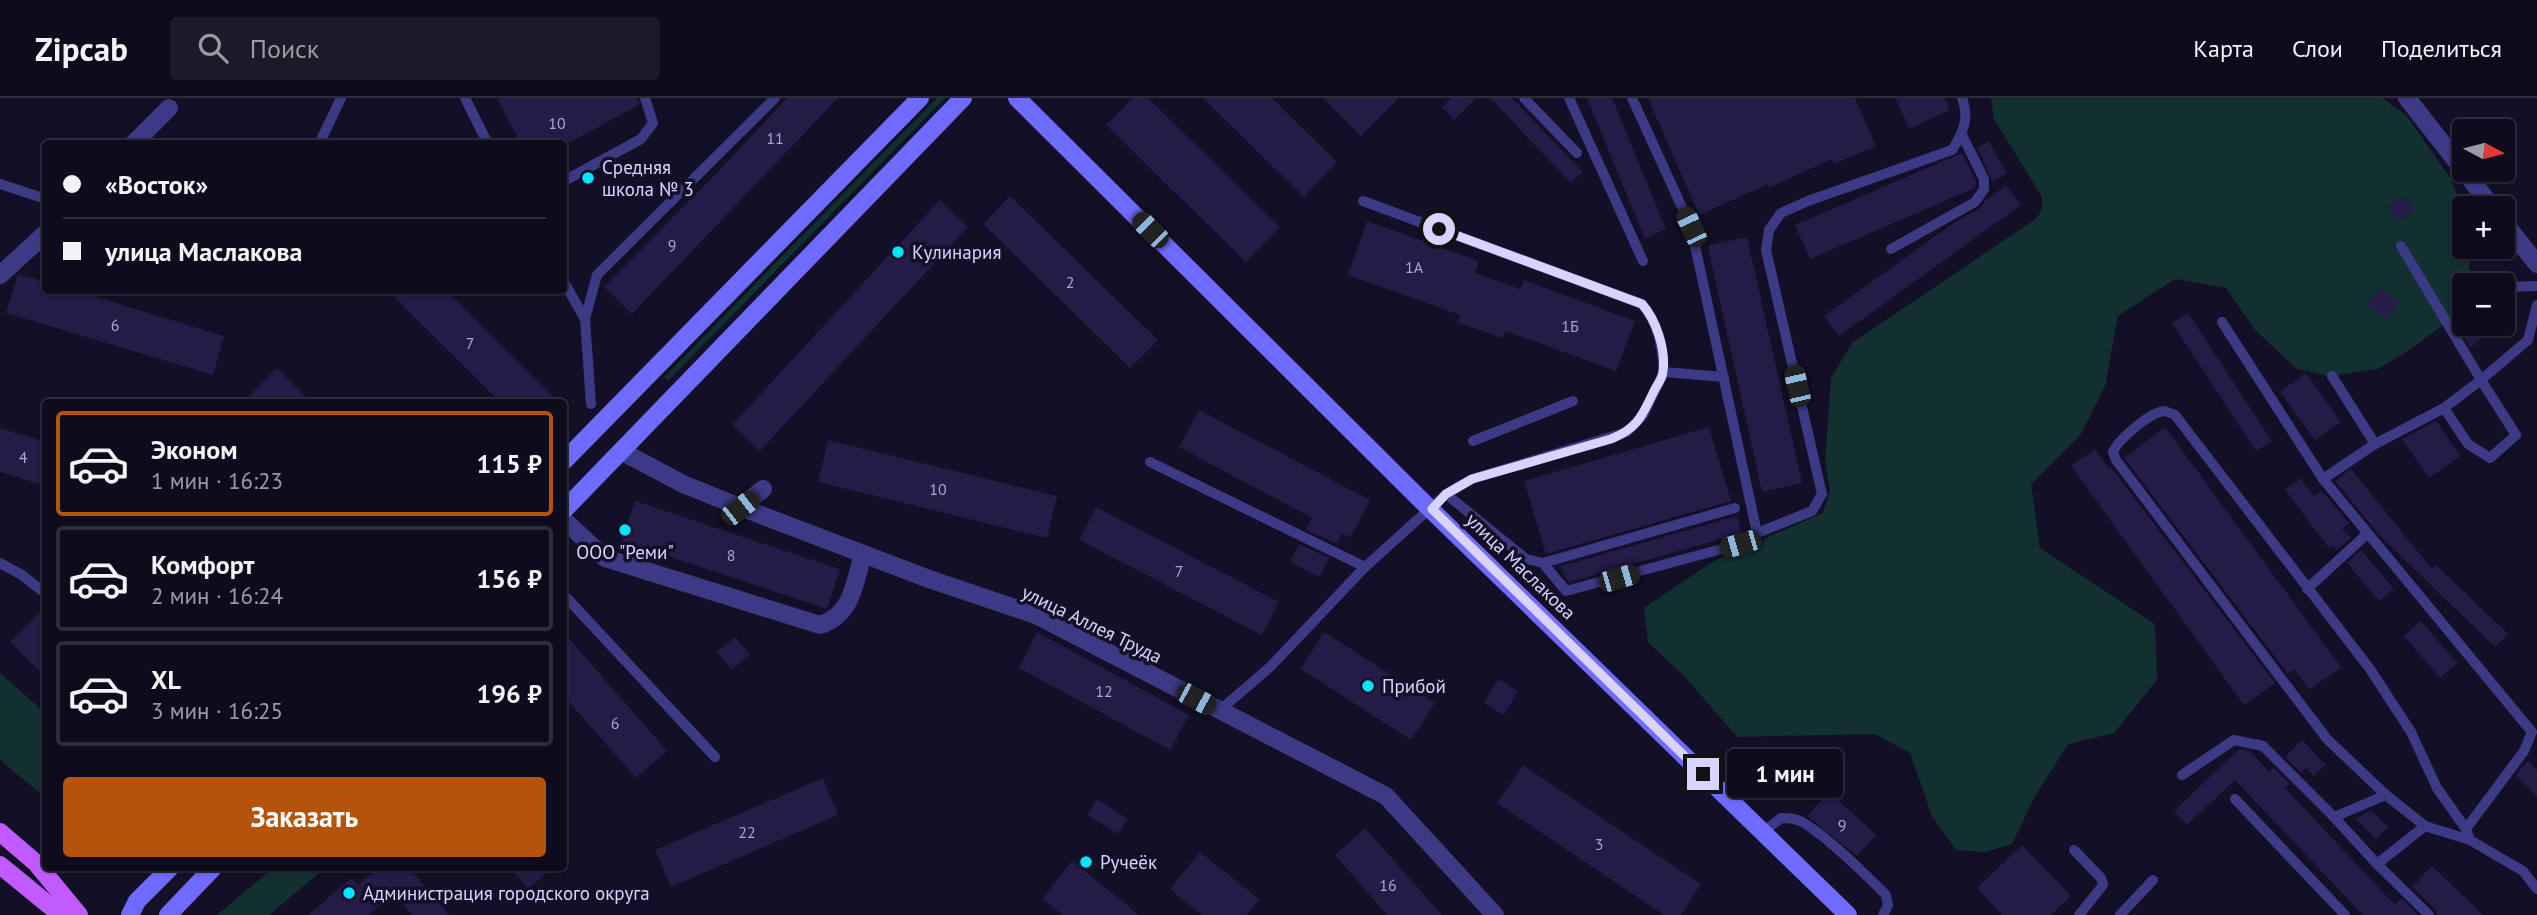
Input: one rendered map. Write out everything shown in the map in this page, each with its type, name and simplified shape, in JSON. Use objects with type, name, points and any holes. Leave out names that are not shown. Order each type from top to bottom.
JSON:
[{"type":"main road","points":[[0,832],[42,870]]},
{"type":"main road","points":[[0,865],[61,915]]},
{"type":"main road","points":[[43,871],[79,915]]},
{"type":"street","points":[[567,458],[920,98]]},
{"type":"street","points":[[567,507],[963,98]]},
{"type":"street","name":"улица Маслакова","points":[[1017,98],[1432,509],[1848,915]]},
{"type":"street","points":[[2407,98],[2484,196]]},
{"type":"street","points":[[137,140],[173,103]]},
{"type":"street","points":[[2515,236],[2537,264]]},
{"type":"street","points":[[0,275],[42,237]]},
{"type":"street","name":"улица Аллея Труда","points":[[621,451],[683,484],[740,508],[1036,615],[1387,796],[1495,915]]},
{"type":"street","points":[[740,508],[763,489]]},
{"type":"street","points":[[567,523],[605,558],[820,625],[833,621],[844,611],[863,554]]},
{"type":"street","points":[[130,915],[137,901],[167,871]]},
{"type":"street","points":[[168,915],[210,871]]},
{"type":"lane","points":[[321,140],[341,98]]},
{"type":"lane","points":[[465,98],[486,140]]},
{"type":"lane","points":[[567,179],[641,139],[653,123],[645,98]]},
{"type":"lane","points":[[591,404],[585,319],[597,275],[775,98]]},
{"type":"lane","points":[[1524,98],[1577,153]]},
{"type":"lane","points":[[1569,98],[1643,261]]},
{"type":"lane","points":[[1632,98],[1691,227],[1757,533]]},
{"type":"lane","points":[[1544,564],[1563,589],[1570,591],[1740,544],[1757,533],[1812,511],[1822,494],[1766,250],[1769,230],[1781,213],[1808,201],[1952,150],[1962,135],[1966,119],[1962,98]]},
{"type":"lane","points":[[1891,249],[1975,202],[1984,189],[1984,179],[1962,135]]},
{"type":"lane","points":[[0,184],[42,198]]},
{"type":"lane","points":[[1219,711],[1270,667],[1365,567],[1446,494],[1472,479],[1627,432],[1643,415],[1664,372],[1660,339],[1653,317],[1642,304],[1363,201]]},
{"type":"lane","points":[[2400,246],[2516,435],[2490,457],[2468,444],[2444,408]]},
{"type":"lane","points":[[2515,287],[2537,286]]},
{"type":"lane","points":[[567,287],[585,319]]},
{"type":"lane","points":[[2323,479],[2375,444],[2444,408],[2481,380],[2528,340],[2537,305]]},
{"type":"lane","points":[[2222,323],[2323,479],[2534,734],[2468,835]]},
{"type":"lane","points":[[1664,372],[1724,377]]},
{"type":"lane","points":[[2332,376],[2375,444]]},
{"type":"lane","points":[[1473,441],[1573,401]]},
{"type":"lane","points":[[2468,835],[2437,788],[2411,732],[2370,669],[2175,415],[2165,411],[2152,415],[2116,445],[2113,452],[2116,460],[2327,739],[2386,796],[2425,826],[2468,835],[2523,871],[2537,889]]},
{"type":"lane","points":[[1150,462],[1365,567]]},
{"type":"lane","points":[[1446,494],[1526,559],[1544,564],[1735,508]]},
{"type":"lane","points":[[2307,589],[2367,534]]},
{"type":"lane","points":[[0,563],[22,575],[42,591]]},
{"type":"lane","points":[[567,598],[715,757]]},
{"type":"lane","points":[[2182,775],[2234,740],[2263,746],[2429,915]]},
{"type":"lane","points":[[2334,817],[2386,796]]},
{"type":"lane","points":[[2235,799],[2345,915]]},
{"type":"lane","points":[[1763,832],[1781,818],[1802,822],[1886,895],[1888,905],[1883,915]]},
{"type":"lane","points":[[2377,864],[2425,826]]},
{"type":"lane","points":[[2074,850],[2101,878],[2103,885],[2079,915]]},
{"type":"lane","points":[[2120,915],[2153,880]]},
{"type":"green space","points":[[937,98],[945,98],[668,381],[664,377]]},
{"type":"green space","points":[[1991,98],[2382,98],[2406,115],[2451,179],[2458,196],[2452,196],[2452,259],[2470,259],[2469,273],[2452,273],[2451,319],[2411,349],[2378,369],[2329,376],[2297,369],[2255,330],[2226,288],[2175,279],[2118,316],[2105,386],[2081,434],[2031,484],[2040,548],[2155,624],[2157,680],[2114,733],[2068,744],[2034,798],[2012,844],[1986,852],[1956,850],[1932,816],[1910,753],[1875,734],[1737,737],[1686,678],[1648,642],[1644,608],[1712,562],[1823,513],[1830,491],[1825,460],[1831,378],[1852,343],[2037,218],[2042,209],[2042,197],[1994,119]]},
{"type":"green space","points":[[0,673],[42,710],[42,795],[0,760]]},
{"type":"green space","points":[[269,871],[321,871],[269,915],[217,915]]},
{"type":"building","points":[[497,98],[637,98],[639,105],[567,144],[567,140],[519,140]]},
{"type":"building","points":[[787,98],[838,98],[632,314],[604,287]]},
{"type":"building","points":[[1133,98],[1148,98],[1280,227],[1246,262],[1106,125]]},
{"type":"building","points":[[1203,98],[1272,98],[1337,162],[1304,197]]},
{"type":"building","points":[[1323,98],[1399,98],[1361,136]]},
{"type":"building","points":[[1451,98],[1476,98],[1454,120],[1442,107]]},
{"type":"building","points":[[1490,98],[1512,98],[1583,172],[1571,183]]},
{"type":"building","points":[[1587,98],[1612,98],[1666,229],[1645,239]]},
{"type":"building","points":[[1648,98],[1855,98],[1876,146],[1834,164],[1832,159],[1769,188],[1768,184],[1699,215]]},
{"type":"building","points":[[1895,98],[1945,98],[1950,110],[1909,129]]},
{"type":"building","points":[[1989,142],[2007,174],[1992,181],[1977,147]]},
{"type":"building","points":[[1962,153],[1976,181],[1975,188],[1810,259],[1795,225]]},
{"type":"building","points":[[2006,185],[2021,205],[1839,336],[1824,316],[1955,222],[1979,209]]},
{"type":"building","points":[[1010,196],[1158,340],[1130,368],[983,224]]},
{"type":"building","points":[[2405,196],[2414,211],[2397,221],[2388,206]]},
{"type":"building","points":[[940,200],[968,227],[760,451],[732,425]]},
{"type":"building","points":[[1367,221],[1479,261],[1475,273],[1520,289],[1524,280],[1635,321],[1616,371],[1505,331],[1503,338],[1457,322],[1460,315],[1348,275]]},
{"type":"building","points":[[1747,237],[1802,483],[1762,492],[1709,252],[1709,245]]},
{"type":"building","points":[[18,274],[42,281],[42,294],[86,294],[224,336],[213,375],[6,313]]},
{"type":"building","points":[[2382,288],[2400,304],[2385,320],[2367,304]]},
{"type":"building","points":[[391,294],[450,294],[556,399],[497,399]]},
{"type":"building","points":[[2188,313],[2272,441],[2256,451],[2172,323]]},
{"type":"building","points":[[2464,336],[2480,336],[2482,339],[2470,347]]},
{"type":"building","points":[[277,368],[308,399],[246,399]]},
{"type":"building","points":[[2306,373],[2341,422],[2315,440],[2280,392]]},
{"type":"building","points":[[1199,410],[1370,500],[1350,538],[1342,533],[1337,544],[1306,530],[1312,518],[1179,447]]},
{"type":"building","points":[[2436,421],[2460,456],[2429,478],[2402,439]]},
{"type":"building","points":[[1709,427],[1731,501],[1546,554],[1524,481]]},
{"type":"building","points":[[2165,427],[2341,667],[2309,690],[2294,669],[2288,674],[2124,458]]},
{"type":"building","points":[[0,428],[42,441],[42,485],[0,472]]},
{"type":"building","points":[[828,440],[1057,496],[1047,538],[818,482]]},
{"type":"building","points":[[2095,449],[2275,683],[2244,705],[2071,466]]},
{"type":"building","points":[[2351,469],[2432,569],[2436,565],[2508,634],[2495,647],[2381,537],[2335,481]]},
{"type":"building","points":[[2300,478],[2314,496],[2321,490],[2349,523],[2342,529],[2351,538],[2337,550],[2333,545],[2329,548],[2285,490]]},
{"type":"building","points":[[635,501],[840,569],[827,609],[622,541]]},
{"type":"building","points":[[1096,507],[1279,602],[1262,635],[1079,540]]},
{"type":"building","points":[[1737,516],[1742,533],[1569,582],[1564,576],[1561,566]]},
{"type":"building","points":[[1299,544],[1329,558],[1320,577],[1290,562]]},
{"type":"building","points":[[2361,550],[2394,589],[2379,601],[2347,563]]},
{"type":"building","points":[[42,610],[42,673],[10,642]]},
{"type":"building","points":[[2421,621],[2457,663],[2440,678],[2404,636]]},
{"type":"building","points":[[1037,632],[1189,715],[1170,750],[1019,668]]},
{"type":"building","name":"Прибой","points":[[1324,632],[1435,703],[1411,740],[1301,669]]},
{"type":"building","points":[[567,636],[667,751],[636,778],[567,699]]},
{"type":"building","points":[[735,637],[750,654],[732,670],[717,652]]},
{"type":"building","points":[[1498,679],[1518,691],[1504,715],[1484,703]]},
{"type":"building","points":[[2302,740],[2326,765],[2314,776],[2306,768],[2301,773],[2285,757]]},
{"type":"building","points":[[2239,749],[2250,751],[2269,772],[2273,767],[2290,784],[2285,788],[2395,905],[2401,898],[2418,915],[2363,915],[2235,780],[2187,825],[2174,811]]},
{"type":"building","points":[[2528,761],[2537,770],[2537,797],[2516,775]]},
{"type":"building","points":[[1523,765],[1701,884],[1681,915],[1664,915],[1497,803]]},
{"type":"building","points":[[823,778],[838,815],[671,887],[655,850]]},
{"type":"building","points":[[1829,792],[1876,835],[1857,856],[1807,816]]},
{"type":"building","points":[[1097,799],[1128,819],[1118,834],[1087,815]]},
{"type":"building","points":[[2371,810],[2388,827],[2376,839],[2356,819]]},
{"type":"building","points":[[1365,828],[1442,915],[1387,915],[1335,855]]},
{"type":"building","points":[[2022,845],[2071,896],[2051,915],[2002,915],[1977,888]]},
{"type":"building","points":[[1200,852],[1259,899],[1247,915],[1202,915],[1170,889]]},
{"type":"building","points":[[1072,861],[1139,915],[1063,915],[1042,899]]},
{"type":"building","points":[[2432,866],[2483,915],[2437,915],[2435,909],[2412,887]]},
{"type":"building","points":[[375,871],[412,871],[449,915],[412,915],[394,893],[368,915],[308,915],[352,878],[358,885]]},
{"type":"building","points":[[513,871],[549,871],[528,889]]},
{"type":"place","name":"Средняя школа № 3","points":[[588,178]]},
{"type":"place","name":"Кулинария","points":[[898,252]]},
{"type":"place","name":"ООО \"Реми\"","points":[[625,530]]},
{"type":"place","name":"Прибой","points":[[1368,686]]},
{"type":"place","name":"Ручеёк","points":[[1086,862]]},
{"type":"place","name":"Администрация городского округа","points":[[349,893]]},
{"type":"route","points":[[1439,229],[1642,304],[1653,317],[1660,339],[1664,372],[1636,425],[1611,439],[1472,479],[1446,494],[1432,509],[1703,774]]}]
